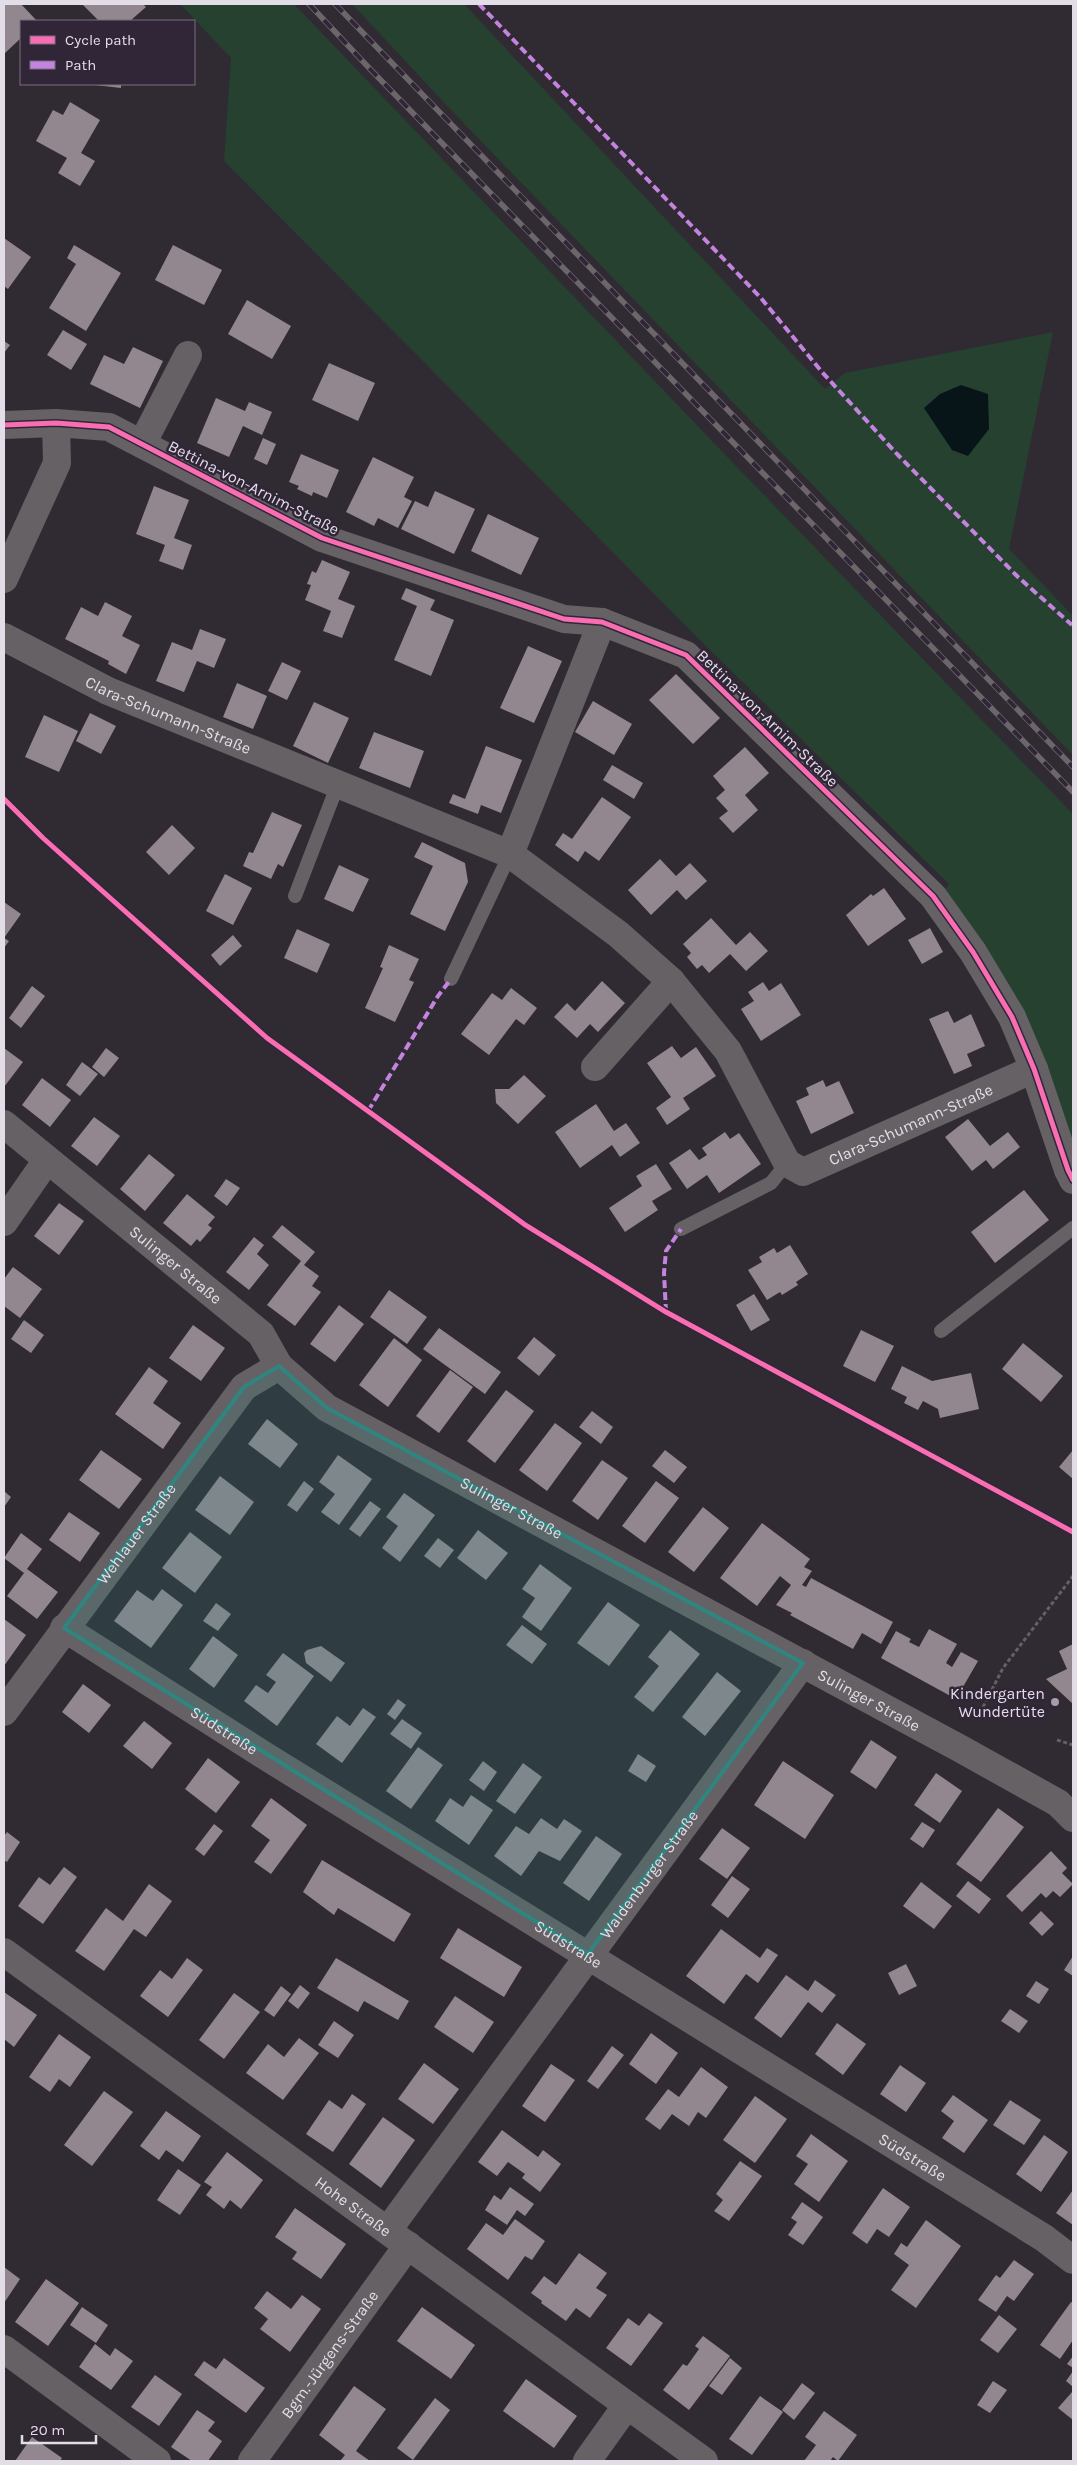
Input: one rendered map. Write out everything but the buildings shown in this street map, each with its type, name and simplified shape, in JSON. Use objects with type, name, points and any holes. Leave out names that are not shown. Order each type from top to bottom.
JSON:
[{"type":"street","points":[[142,444],[188,355]]},
{"type":"street","points":[[4,579],[57,463],[56,423]]},
{"type":"street","name":"Bettina-von-Arnim-Straße","points":[[4,425],[56,423],[109,427],[322,538],[564,619],[602,622],[686,655],[933,896],[973,952],[1012,1017],[1034,1069],[1073,1180]]},
{"type":"street","points":[[510,854],[602,622]]},
{"type":"street","name":"Clara-Schumann-Straße","points":[[4,637],[108,691],[510,854],[618,934],[671,981],[728,1051],[787,1164],[803,1172],[1034,1069]]},
{"type":"street","points":[[595,1066],[671,981]]},
{"type":"street","name":"Sulinger Straße","points":[[4,1124],[261,1334],[280,1366],[327,1408],[803,1663],[1051,1799],[1073,1818]]},
{"type":"street","points":[[4,1222],[47,1160]]},
{"type":"street","name":"Wehlauer Straße","points":[[4,1712],[64,1628],[244,1387],[280,1366]]},
{"type":"street","name":"Südstraße","points":[[64,1628],[262,1754],[588,1954],[1044,2238],[1073,2260]]},
{"type":"street","name":"Waldenburger Straße","points":[[398,2238],[588,1954],[803,1663]]},
{"type":"street","name":"Hohe Straße","points":[[4,1952],[704,2461]]},
{"type":"street","name":"Bgm.-Jürgens-Straße","points":[[252,2461],[398,2238]]},
{"type":"street","points":[[4,2349],[157,2461]]},
{"type":"street","points":[[588,2461],[627,2405]]},
{"type":"lane","points":[[295,896],[338,784]]},
{"type":"lane","points":[[451,979],[510,854]]},
{"type":"lane","points":[[681,1229],[771,1182],[787,1164]]},
{"type":"lane","points":[[941,1331],[1073,1228]]},
{"type":"path","points":[[980,1713],[1003,1668],[1073,1576]]},
{"type":"path","points":[[1057,1740],[1073,1745]]},
{"type":"highlighted area","points":[[279,1366],[327,1408],[803,1663],[588,1954],[64,1628],[244,1387]]},
{"type":"green space","points":[[180,4],[294,4],[737,467],[1073,814],[1073,1143],[942,893],[949,884],[712,652],[224,161],[231,58]]},
{"type":"green space","points":[[352,4],[464,4],[825,389],[845,373],[1053,332],[1009,549],[1073,616],[1073,755],[452,111]]},
{"type":"shaded area","points":[[961,385],[988,394],[989,429],[968,456],[952,450],[924,408],[940,394]]},
{"type":"railway","points":[[309,4],[1073,792]]},
{"type":"railway","points":[[335,4],[1073,767]]},
{"type":"marked path","points":[[479,4],[760,297],[822,372],[897,454],[1018,577],[1072,625]]},
{"type":"marked path","points":[[368,1111],[438,996],[451,979]]},
{"type":"marked path","points":[[666,1312],[664,1273],[666,1251],[681,1229]]},
{"type":"cycle path","points":[[4,425],[56,423],[109,427],[322,538],[564,619],[602,622],[686,655],[933,896],[973,952],[1012,1017],[1034,1069],[1073,1180]]},
{"type":"cycle path","points":[[4,799],[43,838],[267,1038],[524,1224],[666,1312],[1073,1532]]},
{"type":"place","name":"Kindergarten Wundertüte","points":[[1055,1702]]}]
